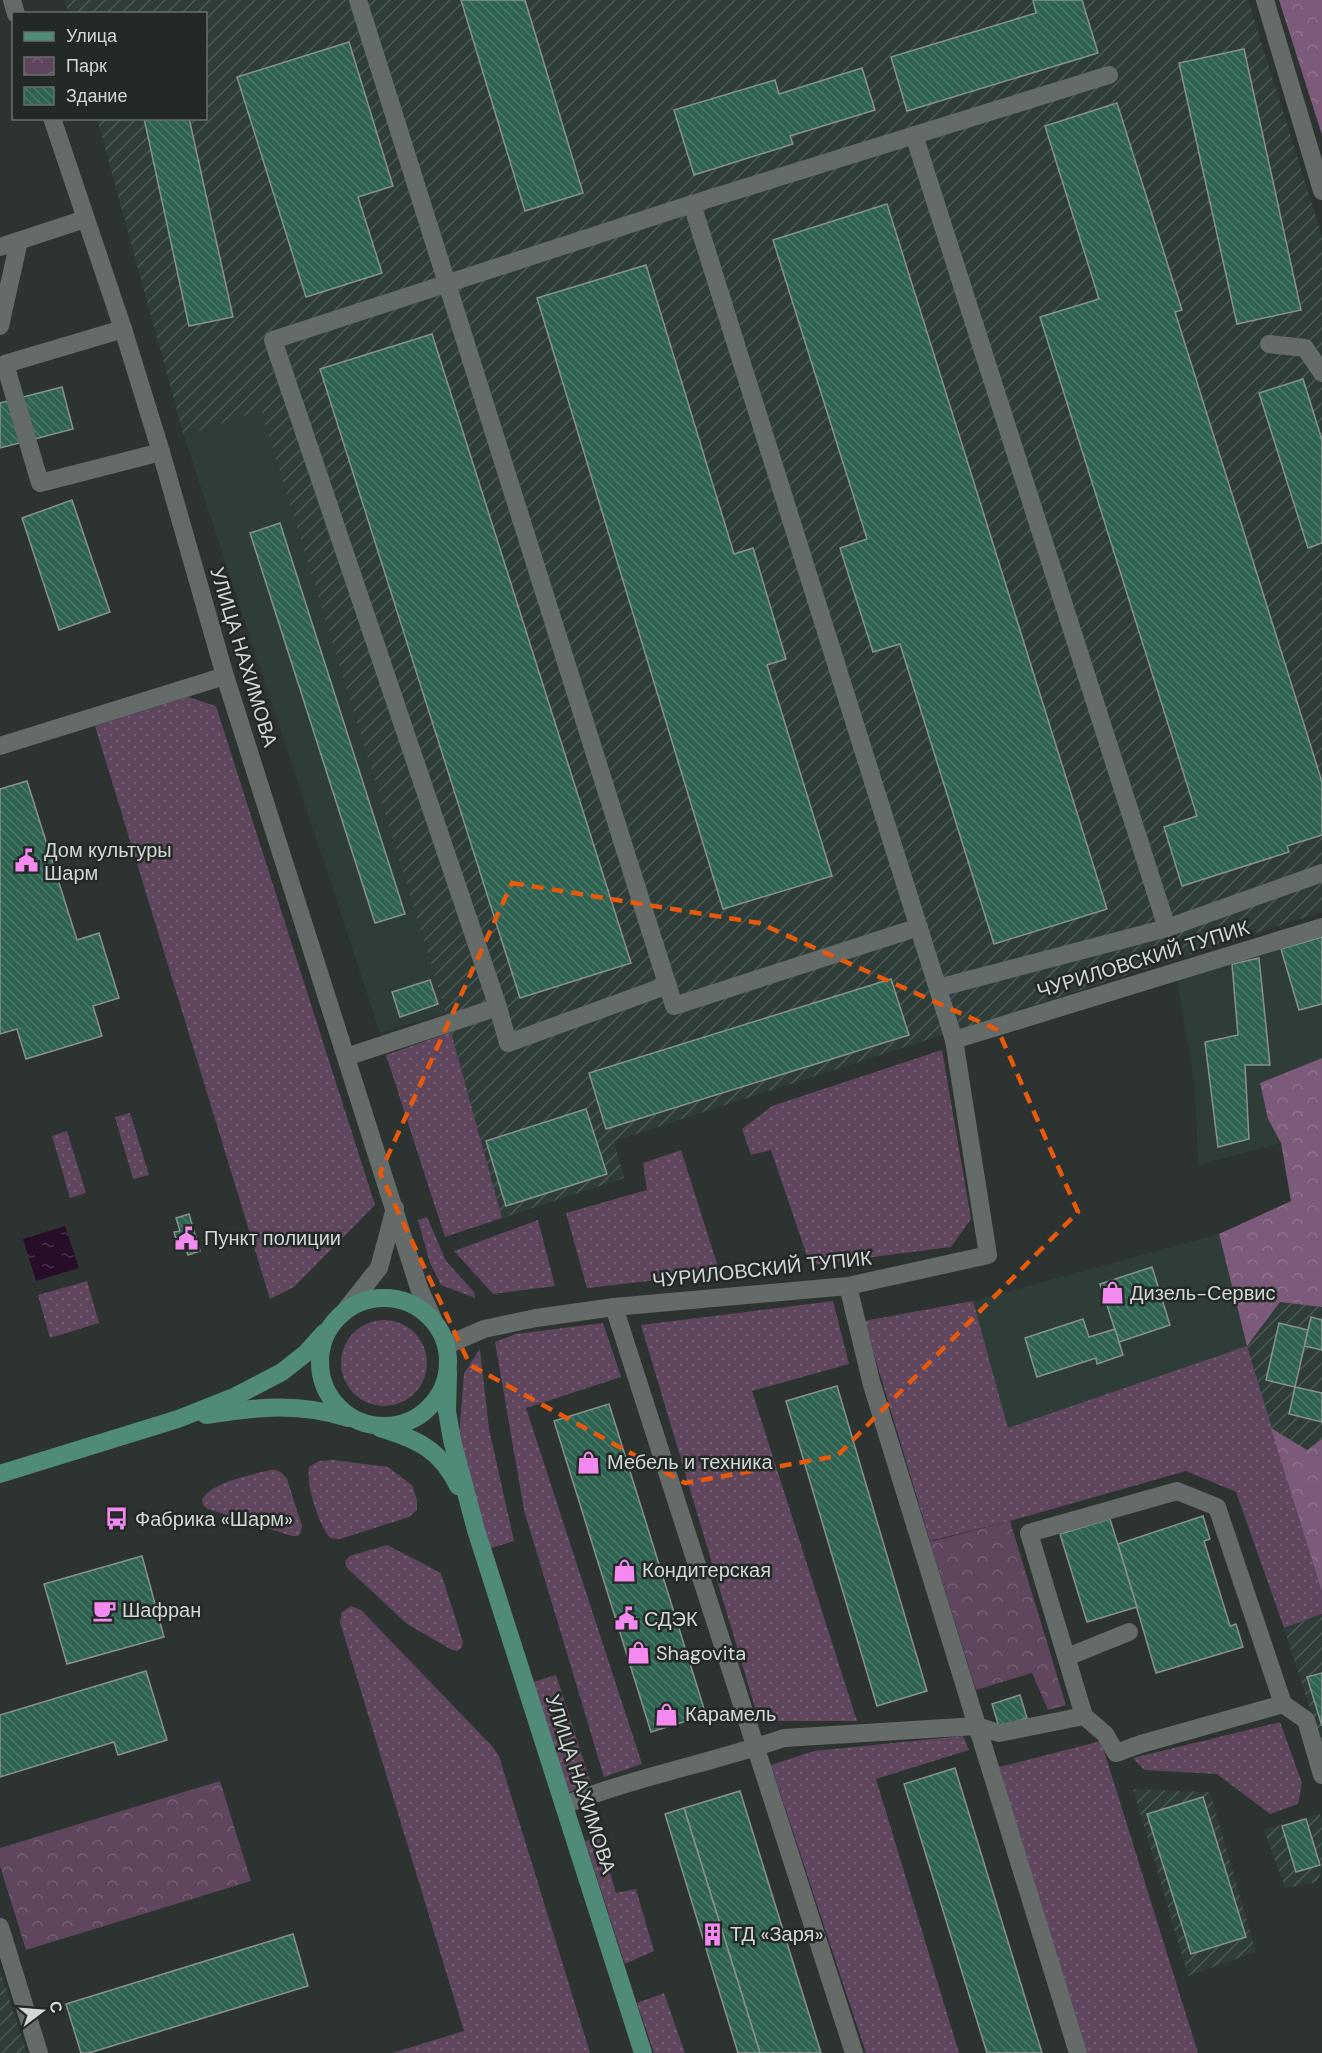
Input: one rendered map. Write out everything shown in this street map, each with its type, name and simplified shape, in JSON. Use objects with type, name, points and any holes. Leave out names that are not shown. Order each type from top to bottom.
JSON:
[{"type":"main road","points":[[0,1474],[178,1419],[236,1396],[282,1372],[306,1353],[340,1315],[359,1302],[378,1297],[403,1300],[420,1308],[433,1318],[442,1332],[447,1345],[447,1411],[452,1440],[476,1530]]},
{"type":"main road","points":[[340,1315],[322,1343],[320,1368],[326,1392],[342,1411],[355,1420]]},
{"type":"main road","points":[[373,1426],[388,1427],[412,1420],[433,1405],[443,1389],[448,1373]]},
{"type":"main road","points":[[178,1419],[289,1406],[323,1410],[411,1437],[428,1447],[454,1478],[476,1530]]},
{"type":"main road","name":"УЛИЦА НАХИМОВА","points":[[476,1530],[643,2053]]},
{"type":"street","points":[[358,0],[674,1006],[919,927]]},
{"type":"street","points":[[1265,0],[1322,191]]},
{"type":"street","points":[[668,986],[508,1043],[498,1006],[273,340],[692,204],[1109,75]]},
{"type":"street","name":"УЛИЦА НАХИМОВА","points":[[53,120],[123,329],[225,676],[419,1288],[433,1318]]},
{"type":"street","points":[[914,135],[1167,928]]},
{"type":"street","points":[[692,204],[954,1040]]},
{"type":"street","points":[[0,247],[85,219]]},
{"type":"street","points":[[0,326],[19,241]]},
{"type":"street","points":[[123,329],[2,359],[40,483],[161,452]]},
{"type":"street","points":[[1269,344],[1305,348],[1322,373]]},
{"type":"street","points":[[0,746],[225,676]]},
{"type":"street","points":[[938,988],[1167,928],[1322,873]]},
{"type":"street","name":"ЧУРИЛОВСКИЙ ТУПИК","points":[[447,1345],[484,1329],[508,1323],[615,1307],[848,1286],[988,1255],[954,1040],[1322,927]]},
{"type":"street","points":[[346,1057],[498,1006]]},
{"type":"street","points":[[340,1315],[379,1268],[395,1208]]},
{"type":"street","points":[[848,1286],[872,1385],[1078,2053]]},
{"type":"street","points":[[615,1307],[754,1748],[854,2053]]},
{"type":"street","points":[[1283,1704],[1116,1753],[1105,1734],[1084,1716],[1029,1533],[1177,1491],[1217,1507],[1283,1704],[1306,1720],[1322,1775]]},
{"type":"street","points":[[1067,1657],[1129,1632]]},
{"type":"street","points":[[564,1805],[602,1790],[784,1738],[977,1726],[999,1733],[1084,1716]]},
{"type":"street","points":[[0,1927],[39,2053]]},
{"type":"highlighted area","points":[[512,883],[759,923],[998,1030],[1078,1212],[837,1456],[685,1483],[470,1365],[380,1173]]},
{"type":"shaded area","points":[[64,0],[1248,0],[1322,236],[1322,912],[614,1141],[624,1178],[502,1218],[446,1013],[261,410],[184,436],[97,120],[207,120],[207,12],[68,12]]},
{"type":"shaded area","points":[[261,410],[446,1013],[380,1033],[184,436]]},
{"type":"shaded area","points":[[1322,932],[1322,1058],[1260,1083],[1268,1119],[1281,1143],[1198,1165],[1195,1085],[1176,976]]},
{"type":"shaded area","points":[[1219,1234],[1247,1346],[1008,1429],[973,1301]]},
{"type":"shaded area","points":[[1280,1302],[1322,1307],[1322,1439],[1307,1450],[1271,1428],[1247,1346]]},
{"type":"shaded area","points":[[1322,1614],[1322,1746],[1284,1628]]},
{"type":"shaded area","points":[[1133,1789],[1210,1792],[1256,1952],[1188,1976]]},
{"type":"shaded area","points":[[1319,1813],[1322,1820],[1322,1870],[1317,1882],[1285,1888],[1264,1830]]},
{"type":"shaded area","points":[[0,1971],[27,2053],[0,2053]]},
{"type":"green space","points":[[1279,0],[1322,0],[1322,135]]},
{"type":"green space","points":[[188,697],[216,706],[375,1205],[294,1287],[270,1299],[95,726]]},
{"type":"green space","points":[[451,1032],[502,1218],[445,1237],[386,1055]]},
{"type":"green space","points":[[942,1050],[971,1219],[951,1247],[810,1265],[771,1150],[751,1155],[742,1129],[772,1106]]},
{"type":"green space","points":[[1322,1058],[1322,1307],[1280,1302],[1247,1346],[1219,1234],[1291,1201],[1281,1143],[1268,1119],[1260,1083]]},
{"type":"green space","points":[[130,1113],[149,1175],[133,1179],[115,1117]]},
{"type":"green space","points":[[67,1131],[86,1193],[70,1198],[52,1136]]},
{"type":"green space","points":[[681,1150],[720,1273],[587,1288],[566,1213],[647,1190],[643,1163]]},
{"type":"green space","points":[[427,1217],[446,1261],[474,1292],[475,1298],[441,1285],[430,1263],[418,1220]]},
{"type":"green space","points":[[538,1220],[555,1286],[493,1294],[454,1251]]},
{"type":"green space","points":[[87,1281],[99,1323],[50,1338],[38,1295]]},
{"type":"green space","points":[[833,1301],[849,1364],[752,1391],[857,1721],[759,1721],[641,1325]]},
{"type":"green space","points":[[973,1301],[1008,1428],[1247,1346],[1322,1592],[1322,1614],[1284,1628],[1236,1492],[1186,1471],[1010,1521],[930,1541],[864,1321]]},
{"type":"green space","points":[[384,1320],[408,1327],[420,1339],[427,1363],[420,1387],[408,1399],[384,1406],[360,1399],[348,1387],[341,1363],[348,1339],[360,1327]]},
{"type":"green space","points":[[603,1323],[621,1377],[526,1408],[642,1764],[604,1777],[524,1510],[495,1342],[516,1334]]},
{"type":"green space","points":[[480,1349],[489,1429],[514,1541],[488,1549],[459,1435],[464,1373]]},
{"type":"green space","points":[[1271,1428],[1307,1450],[1322,1439],[1322,1592]]},
{"type":"green space","points":[[333,1460],[388,1467],[412,1485],[417,1500],[417,1510],[409,1517],[340,1539],[330,1538],[314,1504],[309,1484],[309,1467],[319,1461]]},
{"type":"green space","points":[[271,1470],[280,1472],[287,1479],[302,1526],[298,1536],[208,1509],[203,1505],[202,1499],[224,1483]]},
{"type":"green space","points":[[1010,1521],[1066,1705],[1048,1710],[1032,1673],[976,1690],[930,1542]]},
{"type":"green space","points":[[387,1545],[441,1573],[463,1642],[458,1651],[452,1650],[407,1624],[347,1568],[346,1562],[350,1556]]},
{"type":"green space","points":[[351,1606],[361,1610],[499,1756],[590,2053],[392,2053],[464,2031],[340,1622],[342,1612]]},
{"type":"green space","points":[[556,1675],[591,1783],[565,1794],[530,1683]]},
{"type":"green space","points":[[1280,1722],[1302,1783],[1298,1804],[1270,1814],[1217,1774],[1144,1770],[1133,1758]]},
{"type":"green space","points":[[963,1736],[969,1750],[876,1779],[959,2053],[866,2053],[771,1765],[814,1751]]},
{"type":"green space","points":[[1101,1741],[1198,2053],[1087,2053],[999,1767]]},
{"type":"green space","points":[[220,1781],[251,1881],[26,1950],[0,1866],[0,1848]]},
{"type":"green space","points":[[599,1837],[616,1893],[636,1889],[654,1951],[625,1964],[585,1841]]},
{"type":"green space","points":[[664,1993],[685,2053],[654,2053],[637,2003]]},
{"type":"water","points":[[65,1226],[79,1268],[36,1281],[23,1239]]},
{"type":"building","points":[[461,0],[525,0],[583,193],[525,211]]},
{"type":"building","points":[[1033,0],[1082,0],[1098,53],[907,111],[891,57],[1036,13]]},
{"type":"building","points":[[349,42],[393,186],[358,197],[382,273],[306,297],[237,77]]},
{"type":"building","points":[[1244,49],[1301,310],[1237,324],[1179,63]]},
{"type":"building","points":[[862,68],[875,110],[790,136],[793,144],[694,175],[674,110],[775,80],[779,94]]},
{"type":"building","points":[[1117,103],[1182,310],[1175,312],[1322,782],[1322,835],[1287,846],[1289,852],[1182,886],[1164,827],[1197,816],[1040,317],[1099,299],[1045,126]]},
{"type":"building","points":[[144,120],[189,120],[233,317],[189,326]]},
{"type":"building","points":[[887,204],[1107,909],[994,944],[900,644],[873,652],[840,548],[867,539],[773,240]]},
{"type":"building","points":[[646,265],[734,554],[753,548],[786,659],[767,665],[832,876],[723,909],[537,298]]},
{"type":"building","points":[[432,334],[631,963],[520,998],[320,369]]},
{"type":"building","points":[[1303,379],[1322,440],[1322,543],[1308,548],[1259,393]]},
{"type":"building","points":[[62,387],[73,429],[0,448],[0,403]]},
{"type":"building","points":[[72,500],[110,612],[59,630],[22,518]]},
{"type":"building","points":[[280,523],[405,914],[375,923],[250,533]]},
{"type":"building","name":"Дом культуры Шарм","points":[[27,781],[77,940],[99,933],[119,998],[93,1006],[102,1036],[26,1059],[17,1029],[0,1034],[0,789]]},
{"type":"building","points":[[1322,937],[1322,1004],[1299,1010],[1281,949]]},
{"type":"building","points":[[1259,958],[1270,1065],[1245,1065],[1249,1139],[1218,1147],[1205,1042],[1238,1035],[1232,964]]},
{"type":"building","points":[[891,979],[909,1035],[606,1129],[589,1073]]},
{"type":"building","points":[[430,980],[438,1004],[400,1017],[392,992]]},
{"type":"building","points":[[586,1109],[607,1174],[506,1206],[486,1141]]},
{"type":"building","name":"Пункт полиции","points":[[189,1214],[200,1251],[188,1255],[184,1244],[178,1246],[174,1232],[180,1231],[176,1218]]},
{"type":"building","points":[[1152,1267],[1170,1325],[1119,1342],[1100,1284]]},
{"type":"building","points":[[1311,1317],[1322,1320],[1322,1350],[1304,1346]]},
{"type":"building","points":[[1083,1319],[1089,1337],[1115,1329],[1123,1355],[1097,1364],[1096,1358],[1037,1377],[1025,1338]]},
{"type":"building","points":[[1279,1323],[1308,1330],[1295,1387],[1266,1380]]},
{"type":"building","points":[[837,1386],[927,1691],[877,1706],[786,1401]]},
{"type":"building","points":[[1295,1387],[1322,1393],[1322,1422],[1289,1414]]},
{"type":"building","points":[[609,1404],[706,1715],[651,1732],[554,1421]]},
{"type":"building","points":[[1203,1516],[1210,1539],[1204,1541],[1230,1626],[1236,1624],[1243,1647],[1156,1673],[1118,1544]]},
{"type":"building","points":[[1110,1519],[1137,1607],[1087,1622],[1060,1534]]},
{"type":"building","name":"Шафран","points":[[142,1556],[164,1637],[67,1664],[44,1584]]},
{"type":"building","points":[[146,1671],[167,1740],[118,1755],[114,1742],[0,1777],[0,1715]]},
{"type":"building","points":[[1322,1673],[1322,1726],[1307,1677]]},
{"type":"building","points":[[1020,1695],[1027,1718],[999,1727],[992,1704]]},
{"type":"building","points":[[955,1768],[1042,2053],[987,2053],[904,1784]]},
{"type":"building","points":[[740,1791],[821,2053],[760,2053],[684,1808]]},
{"type":"building","points":[[1203,1797],[1246,1937],[1191,1954],[1147,1814]]},
{"type":"building","name":"ТД «Заря»","points":[[684,1808],[760,2053],[738,2053],[665,1814]]},
{"type":"building","points":[[1306,1819],[1320,1865],[1296,1872],[1282,1826]]},
{"type":"building","points":[[293,1934],[308,1986],[89,2053],[81,2053],[66,2004]]},
{"type":"place","name":"Дом культуры Шарм","points":[[26,861]]},
{"type":"place","name":"Пункт полиции","points":[[186,1238]]},
{"type":"place","name":"Дизель-Сервис","points":[[1112,1293]]},
{"type":"place","name":"Мебель и техника","points":[[589,1462]]},
{"type":"place","name":"Фабрика «Шарм»","points":[[117,1519]]},
{"type":"place","name":"Кондитерская","points":[[624,1570]]},
{"type":"place","name":"Шафран","points":[[104,1610]]},
{"type":"place","name":"СДЭК","points":[[626,1619]]},
{"type":"place","name":"Shagovita","points":[[638,1653]]},
{"type":"place","name":"Карамель","points":[[667,1714]]},
{"type":"place","name":"ТД «Заря»","points":[[712,1934]]}]
